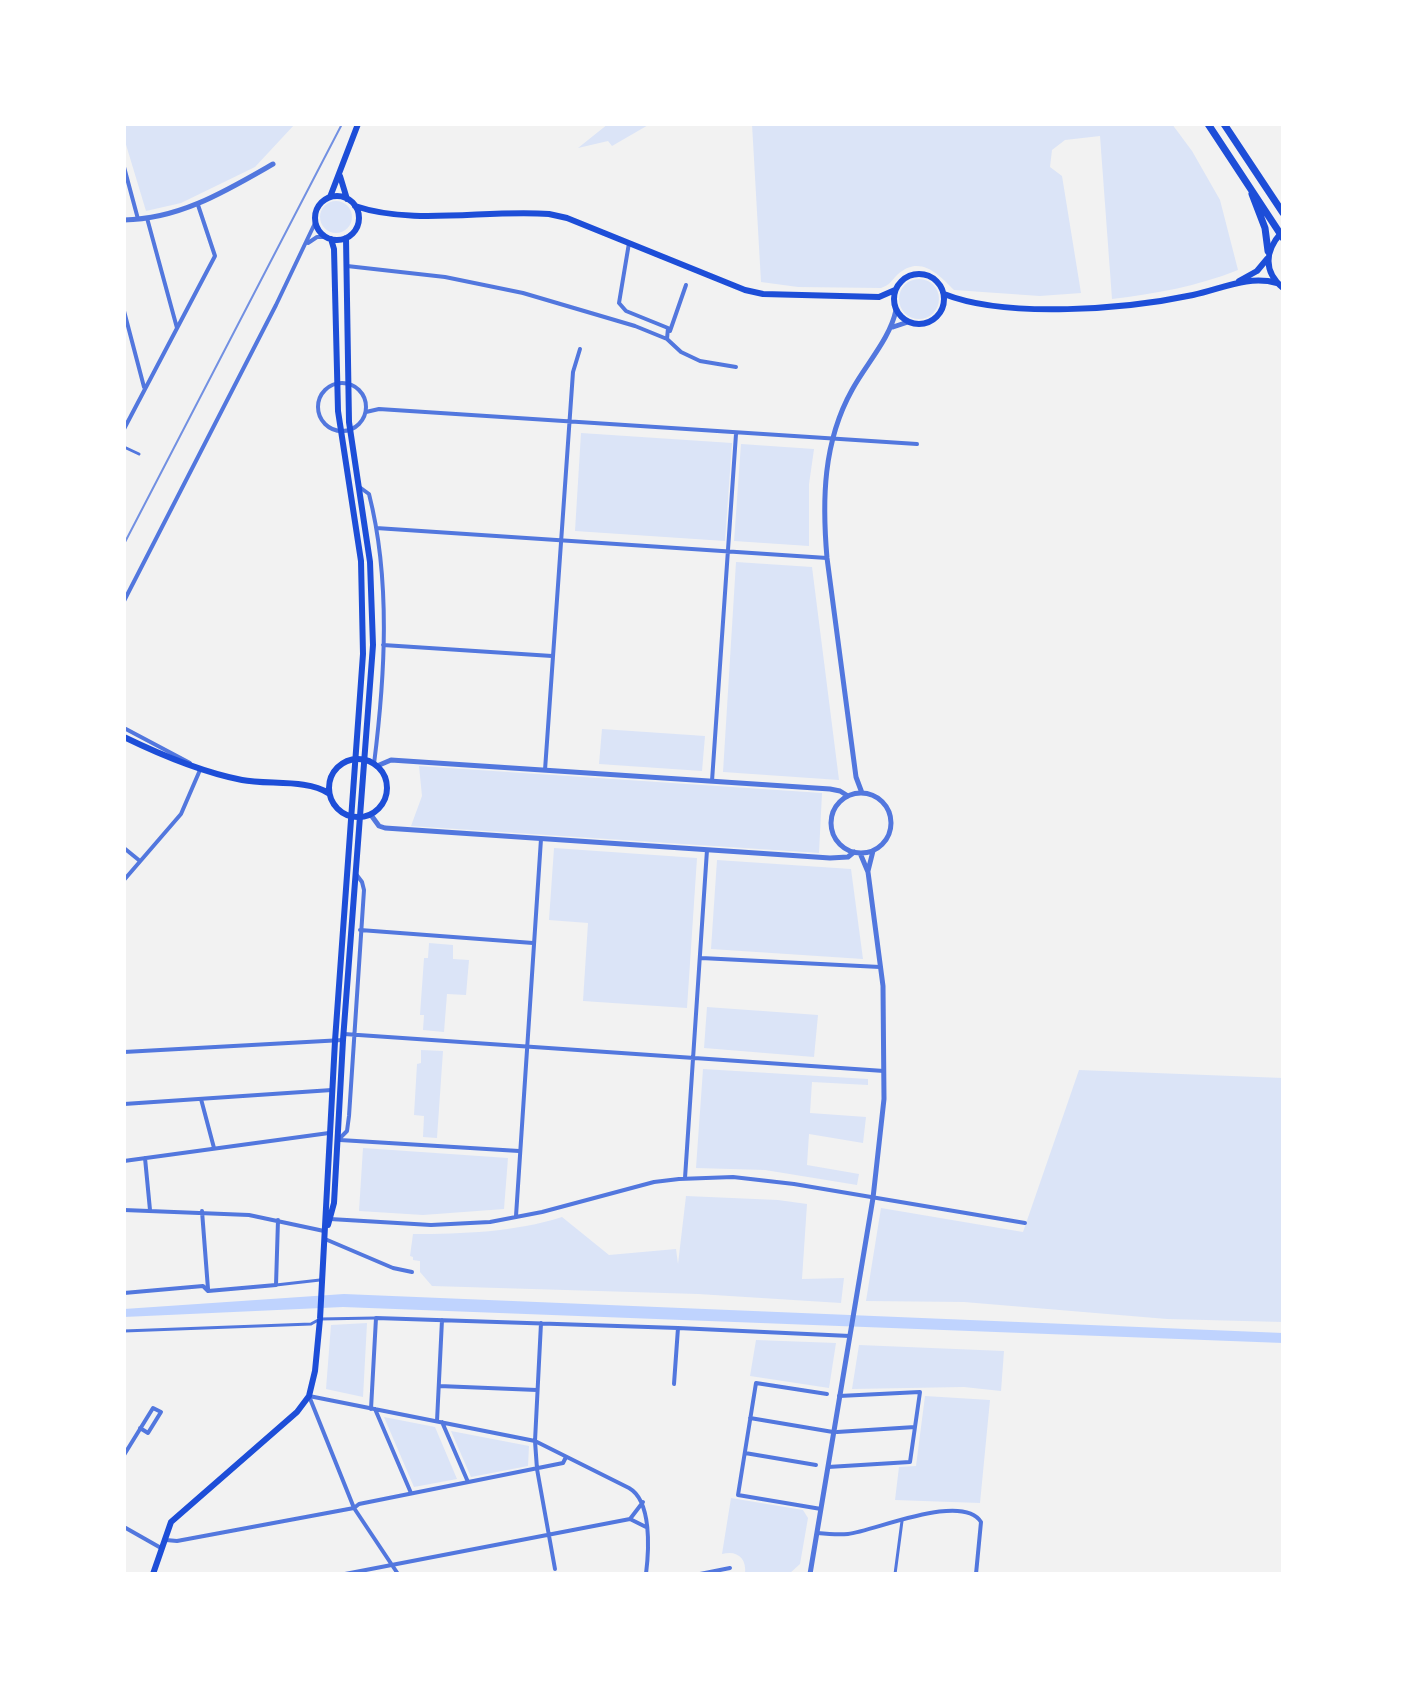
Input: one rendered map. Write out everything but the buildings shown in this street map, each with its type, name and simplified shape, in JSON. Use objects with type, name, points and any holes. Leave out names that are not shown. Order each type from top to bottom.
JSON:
[{"type":"highway","points":[[1208,124],[1282,234]]},
{"type":"highway","points":[[1224,124],[1283,213]]},
{"type":"highway","points":[[1251,188],[1265,228],[1268,255]]},
{"type":"highway","points":[[1273,196],[1283,203]]},
{"type":"main road","points":[[358,124],[330,197],[320,205],[316,221],[321,233],[329,238],[346,238],[358,224],[377,212]]},
{"type":"main road","points":[[340,173],[347,199],[355,206],[377,212],[410,215],[549,214],[567,218],[745,290],[763,294],[879,297],[895,290],[903,279],[921,273],[938,282],[944,294],[944,306]]},
{"type":"main road","points":[[330,197],[347,199]]},
{"type":"main road","points":[[355,206],[358,224]]},
{"type":"main road","points":[[1234,284],[1257,271],[1282,234]]},
{"type":"main road","points":[[153,1574],[171,1522],[293,1416],[309,1396],[315,1371],[363,654],[358,539],[340,431],[334,249],[329,238]]},
{"type":"main road","points":[[325,1235],[334,1203],[373,645],[373,597],[367,539],[349,430],[346,238]]},
{"type":"main road","points":[[1268,255],[1271,274],[1280,286]]},
{"type":"main road","points":[[944,294],[962,301],[1067,309],[1173,299],[1263,279],[1280,286]]},
{"type":"main road","points":[[895,290],[895,307]]},
{"type":"main road","points":[[879,297],[895,307],[908,322],[920,324],[932,321],[944,306],[962,301]]},
{"type":"main road","points":[[124,737],[162,755],[251,781],[316,786],[329,781]]},
{"type":"main road","points":[[316,786],[328,793],[337,808],[351,817],[360,817],[371,815],[381,807],[387,795],[387,784],[376,765],[357,759],[342,763],[329,781],[328,793]]},
{"type":"street","points":[[124,220],[175,213],[198,205],[273,164]]},
{"type":"street","points":[[124,167],[138,219]]},
{"type":"street","points":[[124,429],[215,256],[198,205]]},
{"type":"street","points":[[147,218],[177,328]]},
{"type":"street","points":[[124,601],[316,221]]},
{"type":"street","points":[[307,244],[317,237],[329,238]]},
{"type":"street","points":[[629,243],[619,292],[621,308],[662,324],[668,328],[668,336]]},
{"type":"street","points":[[345,266],[445,277],[523,293],[668,336],[681,352],[700,361],[736,367]]},
{"type":"street","points":[[668,336],[686,285]]},
{"type":"street","points":[[862,793],[856,777],[827,558],[827,464],[831,440],[849,394],[892,327],[895,307]]},
{"type":"street","points":[[124,311],[145,389]]},
{"type":"street","points":[[892,327],[908,322]]},
{"type":"street","points":[[545,770],[573,372],[580,349]]},
{"type":"street","points":[[366,403],[366,412],[360,424],[349,430],[332,429],[321,420],[318,404],[322,394],[337,383],[358,388],[366,403],[374,409]]},
{"type":"street","points":[[366,412],[374,409],[917,444]]},
{"type":"street","points":[[712,781],[736,434]]},
{"type":"street","points":[[124,447],[139,454]]},
{"type":"street","points":[[358,486],[369,494],[376,528],[382,591],[383,645],[376,765],[391,760],[836,790],[850,795],[862,793],[879,799],[885,805],[891,826],[886,841],[873,851],[839,858],[385,828],[379,826],[371,815]]},
{"type":"street","points":[[376,528],[827,558]]},
{"type":"street","points":[[383,645],[553,656]]},
{"type":"street","points":[[124,728],[198,767],[181,814],[124,880]]},
{"type":"street","points":[[856,777],[850,795],[835,809],[831,824],[836,839],[847,850],[857,853],[868,872]]},
{"type":"street","points":[[515,1217],[541,839]]},
{"type":"street","points":[[124,848],[140,861]]},
{"type":"street","points":[[685,1178],[707,850]]},
{"type":"street","points":[[810,1574],[882,1131],[886,1071],[880,967],[868,872],[873,851]]},
{"type":"street","points":[[338,1140],[347,1131],[364,890],[356,874]]},
{"type":"street","points":[[360,930],[533,943]]},
{"type":"street","points":[[701,958],[880,967]]},
{"type":"street","points":[[124,1052],[335,1041],[354,1035],[886,1071]]},
{"type":"street","points":[[124,1104],[332,1090]]},
{"type":"street","points":[[201,1099],[214,1148]]},
{"type":"street","points":[[124,1161],[329,1133]]},
{"type":"street","points":[[338,1140],[520,1151]]},
{"type":"street","points":[[145,1158],[150,1210]]},
{"type":"street","points":[[330,1219],[457,1225],[515,1217],[633,1186],[685,1178],[733,1177],[1025,1223]]},
{"type":"street","points":[[124,1210],[202,1211],[278,1220],[325,1235],[393,1268],[412,1272]]},
{"type":"street","points":[[202,1211],[208,1291]]},
{"type":"street","points":[[276,1285],[278,1220]]},
{"type":"street","points":[[208,1291],[322,1280]]},
{"type":"street","points":[[124,1293],[203,1286],[208,1291]]},
{"type":"street","points":[[124,1331],[311,1324],[320,1316],[850,1334]]},
{"type":"street","points":[[376,1318],[373,1409],[411,1493]]},
{"type":"street","points":[[442,1319],[440,1421],[468,1482]]},
{"type":"street","points":[[541,1323],[535,1441],[555,1569]]},
{"type":"street","points":[[674,1384],[678,1328]]},
{"type":"street","points":[[821,1509],[738,1495],[756,1383],[827,1394]]},
{"type":"street","points":[[439,1386],[538,1390]]},
{"type":"street","points":[[828,1467],[910,1462],[920,1392],[839,1396]]},
{"type":"street","points":[[309,1396],[535,1441],[638,1493],[643,1502],[649,1551],[646,1574]]},
{"type":"street","points":[[309,1396],[354,1508],[398,1574]]},
{"type":"street","points":[[124,1455],[140,1428],[153,1408],[161,1412],[148,1433],[140,1428]]},
{"type":"street","points":[[750,1418],[835,1432],[915,1427]]},
{"type":"street","points":[[745,1453],[816,1465]]},
{"type":"street","points":[[164,1540],[177,1541],[354,1508],[359,1504],[563,1463],[566,1457]]},
{"type":"street","points":[[630,1519],[643,1502]]},
{"type":"street","points":[[817,1533],[847,1534],[903,1518],[943,1512],[970,1514],[977,1516],[981,1522],[976,1574]]},
{"type":"street","points":[[895,1574],[903,1518]]},
{"type":"street","points":[[345,1574],[630,1519],[646,1527]]},
{"type":"street","points":[[124,1527],[161,1548]]},
{"type":"street","points":[[700,1574],[730,1568]]},
{"type":"shaded area","points":[[124,124],[295,124],[255,167],[181,203],[146,211],[124,138]]},
{"type":"shaded area","points":[[608,124],[650,124],[612,146],[608,141],[578,148]]},
{"type":"shaded area","points":[[752,124],[1172,124],[1192,151],[1220,200],[1238,270],[1176,289],[1112,299],[1100,136],[1065,140],[1052,150],[1050,167],[1062,176],[1081,293],[1040,296],[954,290],[935,273],[921,266],[905,269],[881,288],[798,287],[761,282]]},
{"type":"shaded area","points":[[336,201],[347,206],[352,217],[347,228],[336,233],[325,228],[320,217],[325,206]]},
{"type":"shaded area","points":[[919,279],[933,285],[939,299],[933,313],[919,319],[905,313],[899,299],[905,285]]},
{"type":"shaded area","points":[[581,433],[732,443],[725,541],[575,531]]},
{"type":"shaded area","points":[[741,444],[814,449],[809,484],[809,546],[734,541]]},
{"type":"shaded area","points":[[736,562],[812,567],[839,780],[723,772]]},
{"type":"shaded area","points":[[602,729],[705,736],[702,771],[599,764]]},
{"type":"shaded area","points":[[419,766],[822,793],[819,853],[411,826],[422,796]]},
{"type":"shaded area","points":[[554,848],[697,858],[687,1008],[583,1001],[588,923],[549,920]]},
{"type":"shaded area","points":[[717,860],[851,869],[863,959],[711,949]]},
{"type":"shaded area","points":[[429,943],[453,945],[453,959],[469,960],[466,995],[447,994],[444,1032],[423,1030],[424,1015],[420,1015],[424,958],[428,958]]},
{"type":"shaded area","points":[[707,1007],[818,1015],[814,1057],[704,1048]]},
{"type":"shaded area","points":[[421,1050],[443,1051],[437,1138],[423,1137],[424,1116],[414,1115],[417,1064],[421,1063]]},
{"type":"shaded area","points":[[703,1069],[868,1079],[868,1085],[812,1082],[810,1113],[866,1117],[863,1143],[809,1134],[807,1165],[859,1174],[857,1185],[765,1170],[696,1168]]},
{"type":"shaded area","points":[[1079,1070],[1283,1078],[1283,1322],[1167,1319],[964,1302],[866,1301],[881,1208],[1023,1232]]},
{"type":"shaded area","points":[[363,1148],[508,1158],[504,1209],[423,1215],[359,1211]]},
{"type":"shaded area","points":[[686,1196],[807,1204],[802,1279],[844,1278],[841,1303],[698,1294],[432,1286],[420,1272],[420,1261],[410,1256],[413,1234],[489,1231],[562,1217],[609,1255],[676,1249],[678,1264]]},
{"type":"shaded area","points":[[367,1323],[363,1397],[326,1389],[331,1325]]},
{"type":"shaded area","points":[[756,1340],[836,1343],[829,1388],[750,1376]]},
{"type":"shaded area","points":[[859,1345],[1004,1351],[1001,1391],[964,1387],[852,1389]]},
{"type":"shaded area","points":[[925,1396],[990,1400],[980,1503],[895,1500],[899,1467],[916,1466]]},
{"type":"shaded area","points":[[384,1417],[435,1427],[457,1479],[414,1487]]},
{"type":"shaded area","points":[[451,1431],[529,1446],[528,1466],[471,1477]]},
{"type":"shaded area","points":[[731,1498],[803,1510],[808,1518],[800,1564],[789,1574],[745,1574],[740,1556],[722,1554]]},
{"type":"water","points":[[344,1294],[1283,1333],[1283,1343],[343,1307],[124,1317],[124,1309]]},
{"type":"railway","points":[[124,544],[342,124]]}]
